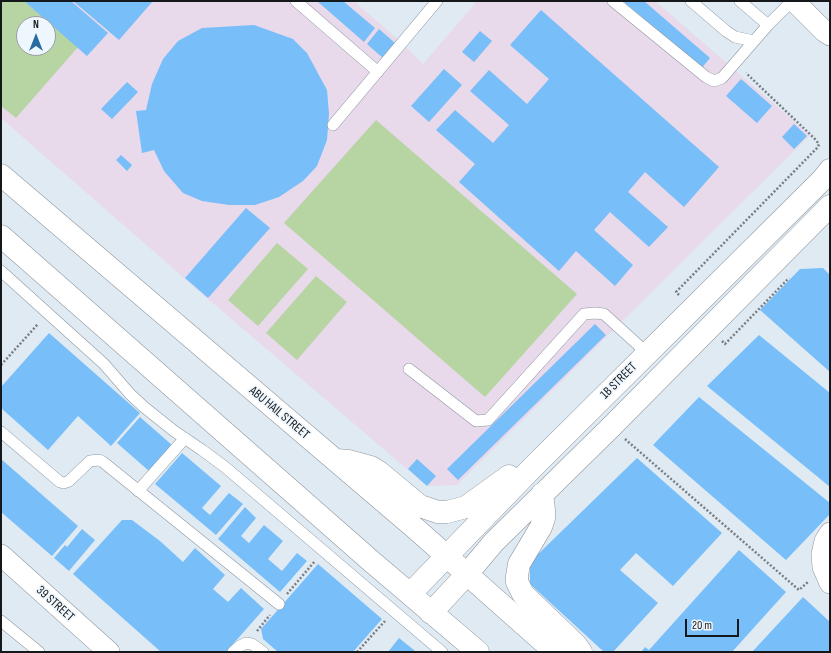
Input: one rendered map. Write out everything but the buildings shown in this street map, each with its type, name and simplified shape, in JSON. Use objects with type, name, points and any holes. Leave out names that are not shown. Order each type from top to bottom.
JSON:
[{"type":"main road","name":"1B STREET","points":[[410,594],[533,467],[646,353],[806,196],[830,170]]},
{"type":"main road","name":"ABU HAIL STREET","points":[[1,175],[416,529],[555,652]]},
{"type":"main road","name":"1B STREET","points":[[431,613],[494,542],[611,427],[830,206]]},
{"type":"main road","points":[[1,236],[431,613],[478,652]]},
{"type":"main road","points":[[335,460],[349,461],[371,467],[420,506],[429,510],[442,512],[466,507],[510,475],[533,467]]},
{"type":"main road","points":[[542,494],[544,518],[541,527],[519,564],[517,576],[518,582],[523,594],[576,645],[581,652]]},
{"type":"street","points":[[797,3],[828,36]]},
{"type":"street","points":[[826,575],[822,554],[825,541],[830,533]]},
{"type":"street","name":"39 STREET","points":[[1,555],[109,652]]},
{"type":"lane","points":[[296,1],[378,72]]},
{"type":"lane","points":[[333,125],[437,1]]},
{"type":"lane","points":[[613,1],[709,80],[718,80],[722,78],[768,25],[797,3]]},
{"type":"lane","points":[[691,1],[735,37],[754,41]]},
{"type":"lane","points":[[740,1],[768,25]]},
{"type":"lane","points":[[1,271],[104,364],[144,407],[224,467],[442,652]]},
{"type":"lane","points":[[410,369],[476,421],[488,420],[584,314],[604,314],[646,353]]},
{"type":"lane","points":[[1,432],[60,482],[69,481],[90,461],[99,460],[279,604]]},
{"type":"lane","points":[[138,491],[185,438]]},
{"type":"lane","points":[[1,622],[37,651]]},
{"type":"lane","points":[[233,652],[240,646],[246,644],[252,644],[263,652]]},
{"type":"path","points":[[691,309],[676,292],[818,147],[818,144],[809,133],[735,63]]},
{"type":"path","points":[[1,365],[47,313]]},
{"type":"path","points":[[611,427],[799,590],[826,575]]},
{"type":"path","points":[[357,652],[394,610]]},
{"type":"shaded area","points":[[1,1],[354,1],[402,43],[423,64],[477,1],[655,1],[810,135],[457,485],[427,486],[215,305],[1,118]]},
{"type":"green space","points":[[1,1],[24,1],[42,16],[16,16],[16,56],[56,56],[56,28],[78,47],[16,118],[1,106]]},
{"type":"green space","points":[[376,120],[577,294],[485,397],[284,223]]},
{"type":"green space","points":[[277,243],[308,269],[258,326],[228,300]]},
{"type":"green space","points":[[316,276],[347,302],[297,360],[266,333]]}]
